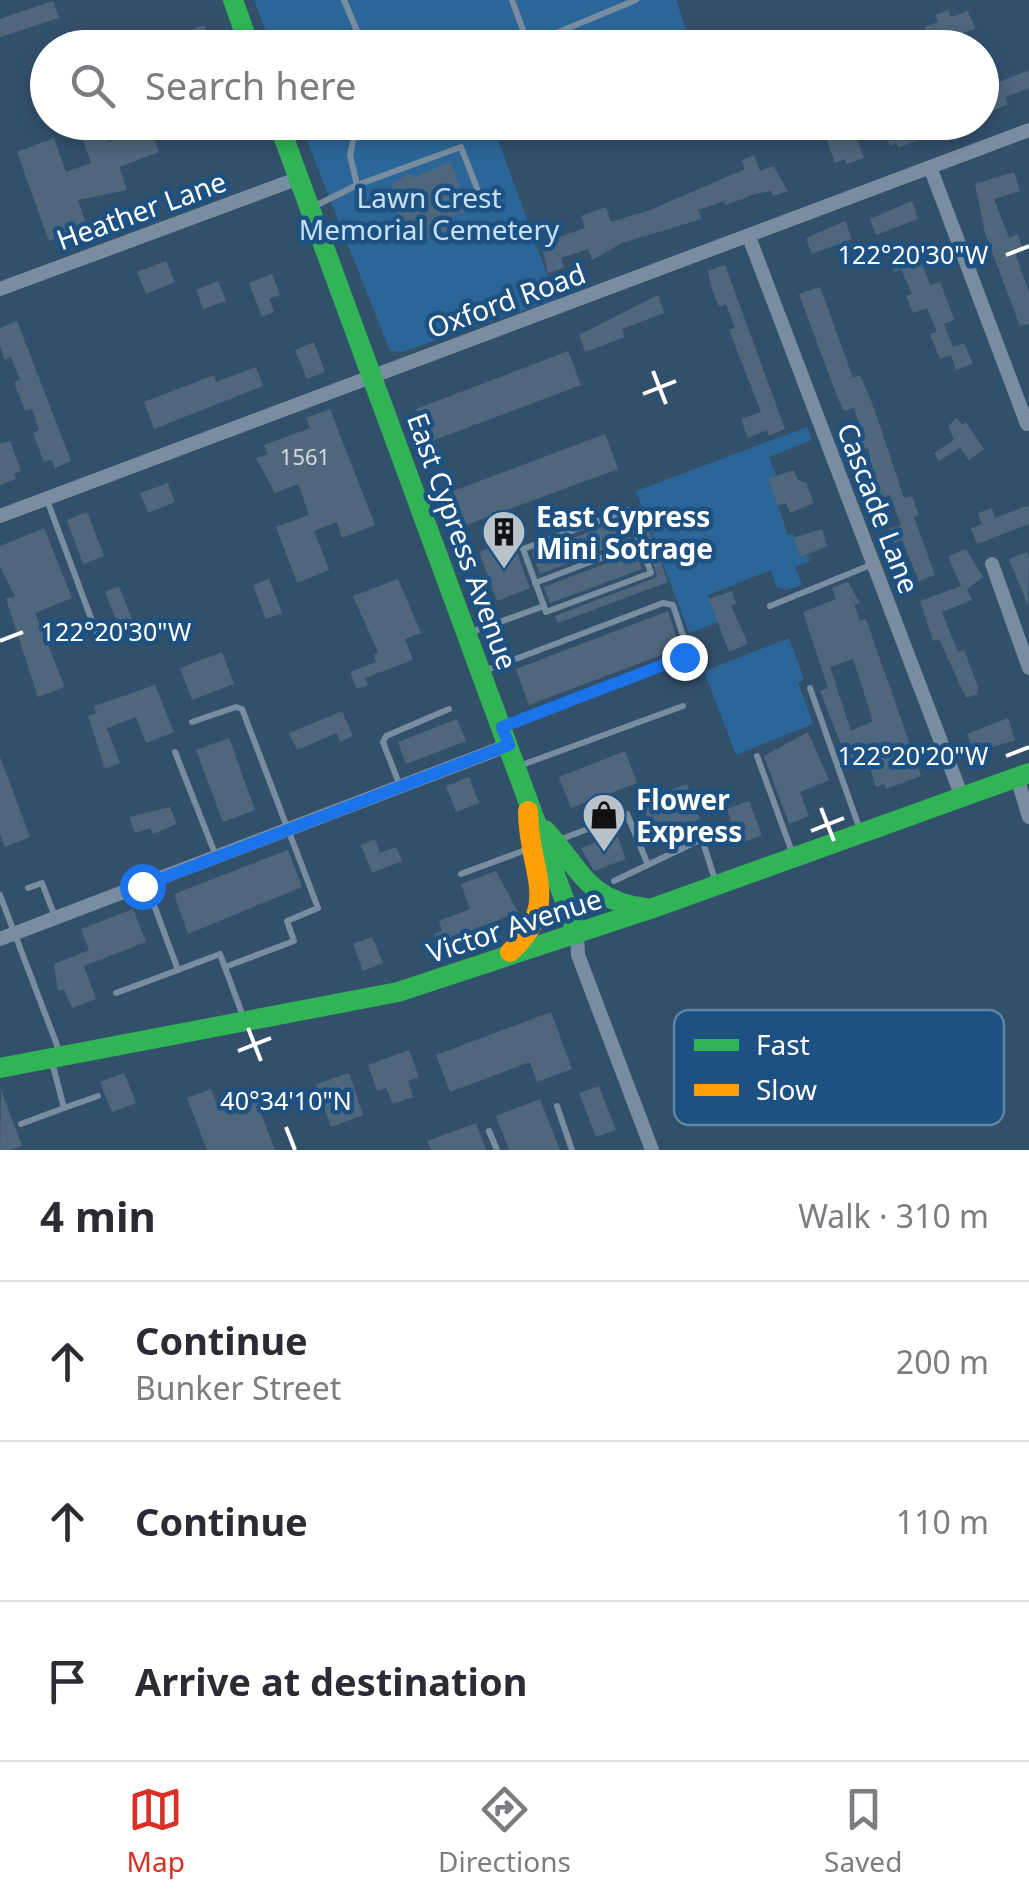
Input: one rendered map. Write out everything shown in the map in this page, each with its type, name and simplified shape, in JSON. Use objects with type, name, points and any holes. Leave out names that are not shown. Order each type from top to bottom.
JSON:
[{"type":"main road","points":[[233,0],[244,30]]},
{"type":"main road","name":"East Cypress Avenue","points":[[285,140],[530,799],[576,934]]},
{"type":"main road","name":"Victor Avenue","points":[[0,1068],[398,992],[717,886],[1023,775]]},
{"type":"main road","points":[[500,960],[532,932],[545,899],[529,848],[530,799]]},
{"type":"main road","points":[[539,824],[594,893],[619,904],[653,908]]},
{"type":"street","name":"Oxford Road","points":[[0,516],[1029,130]]},
{"type":"street","points":[[930,167],[1027,424]]},
{"type":"street","name":"Heather Lane","points":[[0,289],[299,178]]},
{"type":"street","name":"Cascade Lane","points":[[749,237],[962,797]]},
{"type":"street","points":[[992,564],[1029,668]]},
{"type":"street","points":[[7,936],[400,786],[506,736]]},
{"type":"street","points":[[1023,775],[1029,818]]},
{"type":"street","name":"East Cypress Avenue","points":[[576,934],[578,955],[652,1150]]},
{"type":"lane","points":[[344,0],[356,30]]},
{"type":"lane","points":[[512,0],[524,30]]},
{"type":"lane","points":[[557,30],[636,0]]},
{"type":"lane","points":[[353,140],[350,155],[357,185]]},
{"type":"lane","points":[[310,208],[357,185],[461,147],[483,204]]},
{"type":"lane","points":[[47,499],[98,637]]},
{"type":"lane","points":[[628,510],[651,573],[546,612],[535,582],[523,549],[628,510]]},
{"type":"lane","points":[[535,582],[640,543]]},
{"type":"lane","points":[[770,606],[874,564]]},
{"type":"lane","points":[[482,671],[663,603],[672,606],[688,644],[689,654],[684,657],[506,736]]},
{"type":"lane","points":[[468,634],[544,606]]},
{"type":"lane","points":[[810,688],[861,833]]},
{"type":"lane","points":[[192,722],[236,706],[242,710],[318,908],[287,921],[294,941],[226,967]]},
{"type":"lane","points":[[518,767],[682,706]]},
{"type":"lane","points":[[400,786],[383,742],[386,736],[449,709]]},
{"type":"lane","points":[[175,752],[216,856]]},
{"type":"lane","points":[[757,756],[794,858]]},
{"type":"lane","points":[[556,841],[626,814],[648,865]]},
{"type":"lane","points":[[614,881],[702,839],[717,886]]},
{"type":"lane","points":[[460,874],[529,848]]},
{"type":"lane","points":[[28,888],[42,883],[55,918]]},
{"type":"lane","points":[[146,885],[178,970]]},
{"type":"lane","points":[[0,896],[7,936],[55,1055],[64,1108]]},
{"type":"lane","points":[[116,993],[220,954],[245,1022]]},
{"type":"lane","points":[[21,1124],[98,1096]]},
{"type":"lane","points":[[557,1106],[572,1150]]},
{"type":"lane","points":[[489,1131],[497,1150]]},
{"type":"green space","points":[[254,0],[676,0],[686,30],[265,30]]},
{"type":"green space","name":"Lawn Crest Memorial Cemetery","points":[[307,140],[498,140],[556,299],[402,352],[390,351]]},
{"type":"green space","points":[[807,427],[812,440],[769,457],[776,476],[769,479],[788,535],[793,534],[800,556],[807,556],[810,561],[795,567],[802,585],[786,590],[777,587],[771,570],[708,595],[721,621],[689,633],[636,491]]},
{"type":"green space","points":[[789,638],[804,679],[798,682],[813,724],[736,755],[704,671]]},
{"type":"building","points":[[53,1],[59,18],[0,37],[0,19]]},
{"type":"building","points":[[948,10],[951,17],[968,11],[975,29],[926,30],[925,27],[938,22],[935,15]]},
{"type":"building","points":[[1029,70],[1029,88],[1005,97],[1008,104],[999,108],[999,82]]},
{"type":"building","points":[[55,140],[66,172],[91,163],[83,140],[155,140],[159,152],[119,167],[127,190],[78,200],[87,228],[49,241],[17,152]]},
{"type":"building","points":[[858,140],[864,158],[847,164],[845,159],[835,163],[827,141]]},
{"type":"building","points":[[887,140],[920,140],[898,148],[897,143],[890,146]]},
{"type":"building","points":[[754,155],[760,171],[773,166],[788,191],[773,196],[771,191],[755,194],[726,205],[724,201],[698,210],[702,219],[622,243],[592,260],[588,249],[561,258],[564,268],[548,273],[541,243],[585,228],[581,216],[606,207],[611,222],[650,210],[745,169],[742,160]]},
{"type":"building","points":[[451,162],[469,210],[448,218],[452,229],[415,243],[404,218],[400,219],[392,184],[409,173],[411,178]]},
{"type":"building","points":[[1014,172],[1020,191],[994,199],[1009,238],[1018,234],[1022,247],[1014,250],[1029,292],[1029,324],[1020,326],[985,233],[975,184]]},
{"type":"building","points":[[912,201],[918,219],[876,235],[870,219]]},
{"type":"building","points":[[845,221],[852,239],[812,254],[806,238]]},
{"type":"building","points":[[927,244],[932,258],[921,262],[930,285],[940,282],[954,320],[944,324],[953,347],[964,343],[973,364],[956,370],[951,355],[940,359],[930,334],[937,332],[927,308],[913,313],[906,296],[912,294],[901,269],[894,272],[889,258]]},
{"type":"building","points":[[166,261],[175,282],[146,294],[137,272]]},
{"type":"building","points":[[725,265],[785,429],[769,436],[767,430],[748,438],[741,419],[761,412],[729,330],[735,328],[726,304],[719,307],[711,286],[708,271]]},
{"type":"building","points":[[272,274],[280,295],[269,299],[274,312],[262,317],[249,283]]},
{"type":"building","points":[[218,281],[226,301],[203,309],[196,290]]},
{"type":"building","points":[[820,287],[853,378],[860,375],[874,408],[904,498],[912,496],[919,515],[914,517],[935,575],[919,581],[902,540],[894,543],[891,536],[889,529],[901,525],[890,495],[879,498],[868,448],[858,452],[855,447],[854,441],[863,438],[854,407],[844,411],[838,399],[799,294]]},
{"type":"building","points":[[658,295],[664,313],[622,329],[625,337],[585,352],[579,335]]},
{"type":"building","points":[[17,321],[71,461],[55,468],[52,460],[44,462],[33,433],[39,430],[32,409],[25,411],[14,382],[20,380],[11,357],[5,360],[0,346],[0,328]]},
{"type":"building","points":[[314,342],[325,372],[307,379],[295,350]]},
{"type":"building","points":[[568,351],[581,385],[429,442],[416,409]]},
{"type":"building","points":[[256,367],[263,386],[154,429],[144,402],[214,375],[216,382]]},
{"type":"building","points":[[330,409],[375,525],[342,538],[337,522],[314,531],[329,570],[297,583],[276,527],[309,515],[298,484],[275,493],[256,458],[268,454],[264,445],[310,428],[306,418]]},
{"type":"building","points":[[957,418],[962,425],[966,422],[984,449],[969,460],[960,448],[939,461],[934,453],[954,440],[948,426]]},
{"type":"building","points":[[605,434],[618,469],[466,525],[453,491]]},
{"type":"building","points":[[10,441],[21,471],[14,474],[16,479],[0,485],[0,444]]},
{"type":"building","points":[[794,470],[798,480],[806,483],[814,503],[790,513],[786,503],[778,506],[768,479]]},
{"type":"building","points":[[168,483],[175,502],[148,513],[140,493]]},
{"type":"building","points":[[1029,505],[1029,524],[977,544],[971,528],[982,524],[978,513],[992,508],[995,518]]},
{"type":"building","points":[[642,511],[668,582],[558,623],[555,616],[657,577],[637,513]]},
{"type":"building","points":[[87,512],[104,556],[83,564],[67,520]]},
{"type":"building","points":[[624,519],[631,539],[540,574],[532,553]]},
{"type":"building","points":[[44,528],[72,598],[35,613],[65,687],[38,697],[6,599],[15,596],[0,566],[0,546]]},
{"type":"building","points":[[822,529],[827,546],[801,557],[793,538]]},
{"type":"building","name":"East Cypress Mini Sotrage","points":[[512,539],[530,588],[497,601],[479,552]]},
{"type":"building","points":[[966,549],[983,577],[967,589],[972,600],[942,612],[958,652],[964,650],[978,687],[977,694],[966,698],[939,639],[933,641],[920,601],[961,586],[948,556]]},
{"type":"building","points":[[636,552],[642,569],[550,603],[544,587]]},
{"type":"building","points":[[1027,552],[1029,558],[1028,606],[1009,559]]},
{"type":"building","points":[[269,579],[282,613],[266,619],[253,585]]},
{"type":"building","points":[[398,579],[421,633],[405,639],[413,660],[365,678],[368,685],[357,689],[350,672],[376,662],[374,654],[378,652],[353,596]]},
{"type":"building","points":[[848,582],[860,603],[854,605],[860,621],[866,619],[921,776],[886,789],[884,784],[876,787],[865,753],[847,760],[820,691],[828,688],[803,612],[836,599],[832,588]],"holes":[[[853,659],[873,721],[851,731],[830,667]]]},
{"type":"building","points":[[119,586],[138,634],[124,640],[105,592]]},
{"type":"building","points":[[732,591],[736,604],[731,606],[748,644],[729,652],[709,599]]},
{"type":"building","points":[[668,611],[680,648],[529,705],[516,669]]},
{"type":"building","points":[[222,652],[234,684],[192,700],[180,668]]},
{"type":"building","points":[[155,685],[174,732],[146,743],[136,717],[107,728],[120,763],[105,769],[88,716],[96,713],[94,706]]},
{"type":"building","points":[[342,711],[353,736],[340,742],[337,733],[297,750],[289,733]]},
{"type":"building","points":[[1008,718],[1015,740],[974,753],[967,734]]},
{"type":"building","points":[[457,719],[466,741],[406,764],[398,742]]},
{"type":"building","points":[[808,732],[829,780],[800,792],[809,816],[789,824],[764,756]]},
{"type":"building","points":[[229,738],[255,810],[223,822],[196,750]]},
{"type":"building","points":[[625,751],[637,783],[571,808],[559,777]]},
{"type":"building","points":[[0,757],[30,837],[5,847],[0,835]]},
{"type":"building","points":[[469,777],[479,803],[456,812],[446,786]]},
{"type":"building","points":[[687,784],[700,819],[654,836],[641,801]]},
{"type":"building","points":[[749,801],[762,835],[739,844],[727,809]]},
{"type":"building","points":[[170,807],[177,824],[153,834],[150,828],[135,833],[129,817]]},
{"type":"building","name":"Flower Express","points":[[617,834],[626,859],[594,871],[581,848]]},
{"type":"building","points":[[375,839],[380,853],[396,847],[402,861],[372,873],[361,845]]},
{"type":"building","points":[[288,850],[302,887],[188,934],[174,894]]},
{"type":"building","points":[[496,871],[518,912],[438,944],[434,934],[442,931],[439,921],[470,909],[461,884]]},
{"type":"building","points":[[133,909],[146,942],[84,966],[96,999],[72,1008],[64,989],[58,991],[54,964],[89,950],[81,929]]},
{"type":"building","points":[[372,937],[383,963],[363,971],[353,944]]},
{"type":"building","points":[[551,1012],[572,1069],[537,1082],[530,1062],[450,1092],[436,1055]]},
{"type":"building","points":[[409,1050],[419,1077],[408,1081],[413,1097],[393,1104],[386,1088],[377,1091],[368,1065]]},
{"type":"building","points":[[124,1073],[136,1103],[112,1112],[100,1082]]},
{"type":"building","points":[[349,1073],[363,1115],[331,1127],[316,1084]]},
{"type":"building","points":[[599,1086],[616,1130],[596,1137],[579,1093]]},
{"type":"building","points":[[211,1089],[218,1107],[266,1089],[274,1108],[261,1113],[275,1150],[207,1150],[187,1098]]},
{"type":"building","points":[[1,1090],[22,1146],[11,1150],[0,1150]]},
{"type":"building","points":[[540,1099],[560,1150],[509,1150],[496,1116]]},
{"type":"building","points":[[476,1123],[486,1150],[431,1150],[427,1141]]},
{"type":"traffic: fast","points":[[233,0],[244,30]]},
{"type":"traffic: fast","points":[[285,140],[577,934]]},
{"type":"traffic: fast","points":[[0,1068],[398,992],[653,908],[1029,773]]},
{"type":"traffic: fast","points":[[545,830],[598,891],[646,908]]},
{"type":"traffic: slow","points":[[510,952],[526,934],[539,902],[528,811]]},
{"type":"place","name":"East Cypress Mini Sotrage","points":[[504,570]]},
{"type":"place","name":"Flower Express","points":[[604,853]]},
{"type":"route","points":[[142,886],[509,745],[502,727],[684,657]]}]
